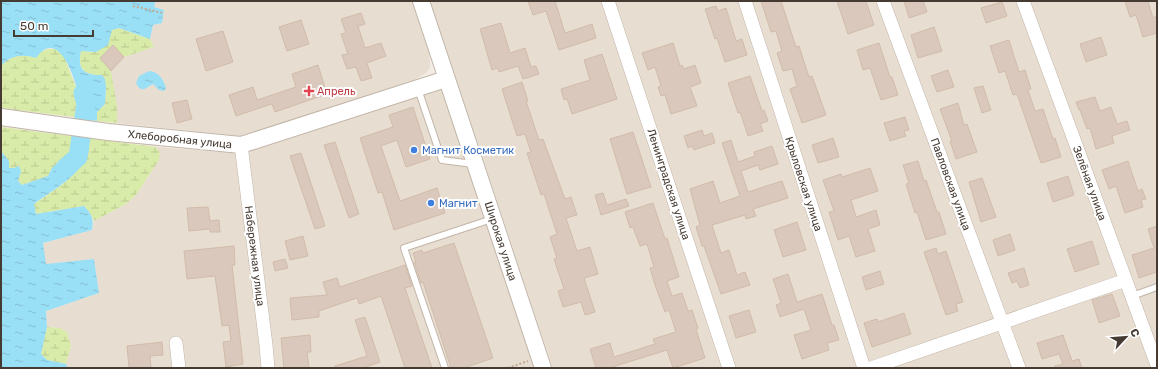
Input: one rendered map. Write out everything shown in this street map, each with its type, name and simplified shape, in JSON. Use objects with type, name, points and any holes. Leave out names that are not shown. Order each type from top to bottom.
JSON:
[{"type":"street","name":"Широкая улица","points":[[420,1],[476,164],[541,363]]},
{"type":"street","name":"Ленинградская улица","points":[[608,1],[729,368]]},
{"type":"street","name":"Крыловская улица","points":[[745,1],[864,368]]},
{"type":"street","name":"Павловская улица","points":[[884,1],[1019,368]]},
{"type":"street","name":"Зелёная улица","points":[[1023,1],[1157,365]]},
{"type":"street","name":"Хлеборобная улица","points":[[1,117],[108,132],[242,145],[446,80]]},
{"type":"street","name":"Набережная улица","points":[[242,145],[268,368]]},
{"type":"street","points":[[871,368],[1126,280]]},
{"type":"street","points":[[176,343],[179,368]]},
{"type":"lane","points":[[418,89],[442,160],[476,164]]},
{"type":"lane","points":[[445,368],[404,248],[493,218]]},
{"type":"lane","points":[[1132,296],[1157,287]]},
{"type":"path","points":[[133,6],[163,13]]},
{"type":"path","points":[[508,368],[541,363]]},
{"type":"shaded area","points":[[156,1],[412,1],[429,52],[430,68],[426,73],[414,80],[241,136],[117,123],[117,107],[100,58],[113,45],[154,47],[150,39],[153,25],[162,23],[164,10],[154,7]]},
{"type":"shaded area","points":[[430,1],[1157,1],[1157,368],[553,368]]},
{"type":"shaded area","points":[[442,89],[535,368],[68,368],[66,364],[71,346],[60,328],[47,327],[46,311],[99,293],[94,259],[45,264],[43,243],[92,230],[94,221],[126,204],[136,195],[149,176],[160,153],[156,147],[233,153]]},
{"type":"green space","points":[[119,28],[150,39],[154,47],[124,57],[113,45],[100,58],[111,71],[117,107],[117,123],[97,121],[97,112],[105,104],[106,87],[102,75],[90,74],[83,70],[80,62],[81,51],[96,52],[112,30]]},
{"type":"green space","points":[[48,49],[57,49],[63,54],[67,64],[77,90],[75,117],[1,108],[1,66],[5,62],[17,56],[36,58],[40,52]]},
{"type":"green space","points":[[1,127],[156,147],[160,153],[159,160],[136,195],[126,204],[94,221],[84,206],[36,214],[34,204],[63,184],[85,161],[52,168],[48,176],[22,185],[18,181],[21,171],[19,166],[9,168],[9,161],[1,151]]},
{"type":"green space","points":[[47,327],[60,328],[67,332],[71,346],[66,364],[47,360],[41,354]]},
{"type":"water","points":[[1,1],[156,1],[154,7],[164,10],[162,23],[153,25],[150,39],[119,28],[112,30],[108,45],[96,52],[81,51],[80,62],[83,70],[90,74],[102,75],[105,79],[105,104],[97,112],[97,121],[75,117],[78,92],[67,64],[57,50],[51,48],[44,50],[36,58],[17,56],[5,62],[1,66]]},
{"type":"water","points":[[149,71],[158,74],[162,79],[166,88],[164,91],[159,90],[153,84],[144,89],[138,86],[136,83],[139,76]]},
{"type":"water","points":[[85,144],[89,145],[88,154],[84,163],[69,179],[34,204],[36,214],[84,206],[89,212],[93,222],[92,230],[43,243],[46,264],[94,259],[99,293],[46,311],[47,327],[41,354],[47,360],[66,364],[68,368],[1,368],[1,151],[9,161],[9,168],[19,166],[21,171],[18,181],[22,185],[48,176],[52,168],[69,152]]},
{"type":"building","points":[[528,1],[555,1],[565,33],[592,24],[596,38],[559,50],[546,11],[533,15]]},
{"type":"building","points":[[761,1],[781,1],[796,47],[799,46],[809,77],[812,76],[826,115],[802,123],[790,89],[797,86],[792,69],[783,71],[777,53],[782,51],[776,31],[771,32]]},
{"type":"building","points":[[837,1],[866,1],[874,25],[848,34]]},
{"type":"building","points":[[904,1],[923,1],[927,12],[909,18]]},
{"type":"building","points":[[1125,1],[1148,1],[1153,18],[1157,16],[1157,33],[1143,37],[1136,15],[1130,17]]},
{"type":"building","points":[[1002,2],[1007,16],[986,23],[981,8]]},
{"type":"building","points":[[716,6],[718,11],[726,8],[736,41],[742,39],[747,55],[725,62],[717,38],[715,39],[705,9]]},
{"type":"building","points":[[361,13],[365,24],[358,26],[365,48],[381,43],[386,56],[367,63],[372,78],[361,81],[356,67],[347,69],[342,55],[348,54],[341,34],[346,33],[341,19]]},
{"type":"building","points":[[301,20],[309,44],[287,51],[279,27]]},
{"type":"building","points":[[501,23],[510,53],[525,48],[531,67],[536,66],[539,74],[523,79],[518,66],[499,72],[498,68],[492,70],[480,29]]},
{"type":"building","points":[[934,27],[942,51],[918,58],[911,35]]},
{"type":"building","points":[[223,31],[233,62],[206,71],[196,39]]},
{"type":"building","points":[[1101,37],[1107,55],[1086,62],[1080,44]]},
{"type":"building","points":[[1009,40],[1019,72],[1025,70],[1031,89],[1028,90],[1035,111],[1043,109],[1061,157],[1041,163],[1017,94],[1013,95],[1005,71],[999,73],[990,46]]},
{"type":"building","points":[[673,43],[680,66],[682,65],[684,69],[695,65],[701,83],[690,87],[697,106],[671,114],[665,95],[661,96],[658,87],[661,86],[655,67],[648,70],[642,53]]},
{"type":"building","points":[[879,43],[890,77],[892,77],[898,95],[881,100],[870,68],[863,70],[857,50]]},
{"type":"building","points":[[113,45],[124,57],[111,71],[100,58]]},
{"type":"building","points":[[602,54],[617,99],[572,114],[567,99],[564,100],[561,89],[590,80],[584,60]]},
{"type":"building","points":[[318,65],[327,94],[275,112],[272,104],[236,116],[229,95],[253,87],[257,100],[296,87],[292,74]]},
{"type":"building","points":[[948,70],[954,87],[937,92],[931,76]]},
{"type":"building","points":[[750,76],[762,111],[764,110],[768,121],[760,124],[763,131],[748,136],[740,112],[738,113],[728,83]]},
{"type":"building","points":[[522,82],[528,101],[526,101],[539,140],[543,139],[565,199],[571,197],[577,215],[566,218],[577,251],[590,247],[598,274],[584,278],[595,312],[585,315],[581,302],[563,307],[558,291],[564,289],[554,259],[557,258],[550,237],[557,234],[544,194],[541,195],[527,153],[531,152],[525,134],[517,136],[502,89]]},
{"type":"building","points":[[983,86],[991,110],[982,113],[974,88]]},
{"type":"building","points":[[1095,97],[1100,111],[1111,107],[1117,124],[1127,121],[1130,130],[1112,136],[1114,143],[1096,149],[1090,128],[1087,129],[1076,102]]},
{"type":"building","points":[[187,100],[192,119],[177,123],[172,103]]},
{"type":"building","points":[[958,103],[964,125],[967,124],[977,152],[956,159],[950,141],[952,141],[940,109]]},
{"type":"building","points":[[413,107],[430,159],[406,167],[397,140],[381,146],[400,201],[437,188],[445,213],[394,230],[382,192],[378,193],[360,138],[393,127],[389,115]]},
{"type":"building","points":[[905,117],[909,130],[904,131],[906,136],[890,141],[884,123]]},
{"type":"building","points":[[702,130],[704,136],[712,133],[715,143],[694,150],[692,146],[688,148],[684,136]]},
{"type":"building","points":[[633,132],[651,187],[627,194],[610,139]]},
{"type":"building","points":[[833,138],[839,157],[818,163],[812,145]]},
{"type":"building","points":[[731,140],[738,162],[755,156],[754,152],[772,146],[778,164],[760,170],[758,165],[741,171],[748,192],[782,181],[788,198],[753,209],[756,216],[746,219],[745,215],[712,225],[721,253],[729,250],[737,275],[745,272],[750,285],[721,294],[696,227],[700,225],[690,189],[713,181],[720,203],[740,196],[722,143]]},
{"type":"building","points":[[335,142],[359,214],[349,218],[324,145]]},
{"type":"building","points":[[301,153],[325,226],[315,229],[290,156]]},
{"type":"building","points":[[918,161],[924,181],[926,180],[946,234],[926,240],[917,212],[915,213],[906,184],[909,183],[903,165]]},
{"type":"building","points":[[1128,161],[1138,191],[1142,189],[1146,199],[1141,200],[1143,207],[1125,213],[1116,186],[1109,189],[1102,170]]},
{"type":"building","points":[[870,168],[878,191],[851,200],[856,217],[876,210],[880,225],[868,229],[875,251],[856,257],[849,236],[838,240],[829,212],[834,211],[823,180],[841,174],[842,177]]},
{"type":"building","points":[[1068,176],[1074,195],[1053,202],[1047,183]]},
{"type":"building","points":[[982,178],[996,217],[981,222],[969,182]]},
{"type":"building","points":[[603,193],[607,205],[626,199],[629,206],[601,215],[595,195]]},
{"type":"building","points":[[653,203],[665,239],[667,238],[679,277],[667,281],[672,296],[682,293],[688,311],[692,310],[705,358],[673,368],[667,350],[609,368],[596,368],[590,349],[610,343],[614,357],[655,344],[653,339],[676,332],[669,310],[665,312],[655,285],[650,268],[654,267],[647,244],[640,246],[633,227],[630,228],[625,212]]},
{"type":"building","points":[[208,207],[210,221],[219,220],[220,232],[210,232],[210,229],[189,231],[187,208]]},
{"type":"building","points":[[797,222],[806,250],[783,257],[774,230]]},
{"type":"building","points":[[1157,226],[1157,272],[1139,278],[1132,255],[1154,248],[1148,229]]},
{"type":"building","points":[[1010,234],[1015,250],[998,256],[993,240]]},
{"type":"building","points":[[303,236],[308,256],[290,260],[285,241]]},
{"type":"building","points":[[1092,241],[1099,264],[1075,272],[1067,249]]},
{"type":"building","points":[[454,243],[493,358],[464,368],[451,368],[423,282],[421,283],[414,262],[416,262],[413,253],[422,250],[423,253]]},
{"type":"building","points":[[234,246],[235,265],[232,265],[243,364],[226,367],[223,342],[231,341],[229,325],[222,326],[215,276],[187,279],[184,251]]},
{"type":"building","points":[[936,248],[938,254],[946,251],[963,302],[956,304],[958,311],[946,315],[924,252]]},
{"type":"building","points":[[285,259],[288,268],[275,271],[273,262]]},
{"type":"building","points":[[405,265],[412,286],[405,288],[432,368],[405,368],[381,296],[359,304],[357,298],[319,311],[319,317],[292,320],[290,298],[327,295],[323,282],[337,278],[340,287]]},
{"type":"building","points":[[1024,268],[1029,285],[1020,288],[1017,281],[1012,283],[1008,273]]},
{"type":"building","points":[[880,271],[884,284],[866,290],[862,277]]},
{"type":"building","points":[[788,274],[797,302],[822,294],[832,325],[834,325],[839,340],[827,343],[829,350],[802,359],[794,335],[811,330],[804,309],[780,317],[776,305],[781,303],[773,279]]},
{"type":"building","points":[[1112,294],[1120,316],[1099,323],[1092,300]]},
{"type":"building","points":[[749,310],[756,332],[736,338],[729,316]]},
{"type":"building","points":[[904,313],[911,334],[872,347],[864,323],[877,319],[878,322]]},
{"type":"building","points":[[365,317],[380,362],[363,368],[335,368],[335,366],[367,356],[355,320]]},
{"type":"building","points":[[310,335],[311,352],[307,352],[309,368],[284,368],[281,338]]},
{"type":"building","points":[[1063,335],[1072,361],[1079,359],[1082,368],[1055,368],[1055,366],[1063,364],[1059,354],[1042,359],[1037,343]]},
{"type":"building","points":[[162,342],[163,355],[150,356],[151,368],[129,368],[127,346]]},
{"type":"waterway","points":[[65,168],[78,157],[86,104],[83,93]]},
{"type":"place","name":"Апрель","points":[[309,91]]},
{"type":"place","name":"Магнит Косметик","points":[[414,150]]},
{"type":"place","name":"Магнит","points":[[431,203]]}]
